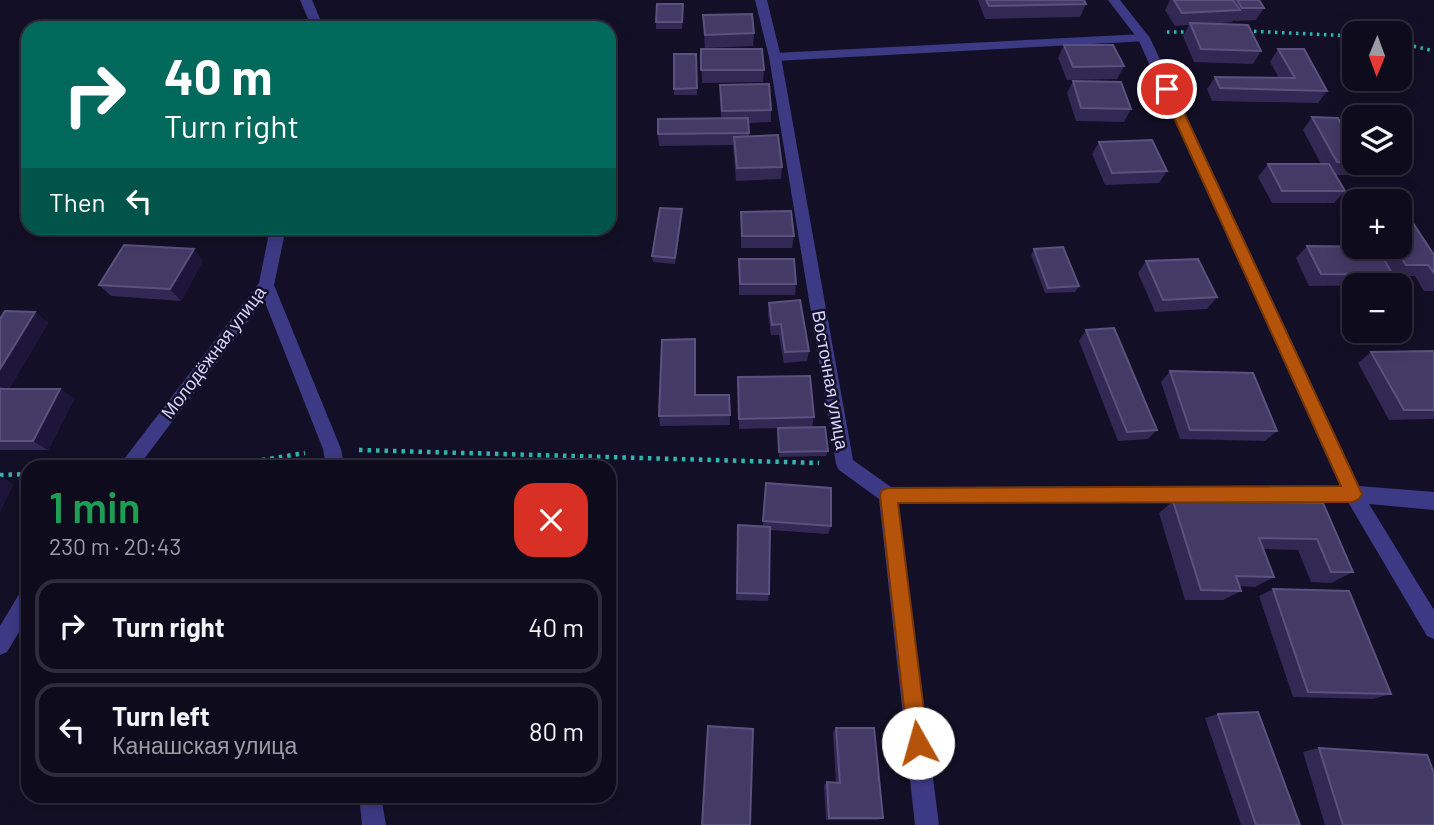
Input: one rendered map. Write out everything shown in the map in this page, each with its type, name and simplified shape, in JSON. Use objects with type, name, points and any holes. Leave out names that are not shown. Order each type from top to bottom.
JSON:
[{"type":"street","points":[[306,0],[315,21]]},
{"type":"street","name":"Восточная улица","points":[[761,0],[775,57],[845,464],[888,495]]},
{"type":"street","points":[[1114,0],[1142,35],[1353,494],[1434,629]]},
{"type":"street","points":[[775,57],[1142,35]]},
{"type":"street","name":"Молодёжная улица","points":[[132,460],[265,285],[276,235]]},
{"type":"street","points":[[265,285],[332,449],[334,460]]},
{"type":"street","points":[[928,825],[888,495],[1353,494],[1434,501]]},
{"type":"street","points":[[0,645],[21,610]]},
{"type":"street","points":[[371,803],[373,825]]},
{"type":"path","points":[[1241,31],[1342,35]]},
{"type":"path","points":[[1142,35],[1190,32]]},
{"type":"path","points":[[1412,46],[1434,51]]},
{"type":"path","points":[[269,460],[332,449],[845,464]]},
{"type":"path","points":[[0,475],[21,474]]},
{"type":"building","points":[[986,0],[1084,0],[1086,4],[989,6]]},
{"type":"building","points":[[1174,0],[1233,0],[1240,10],[1182,13]]},
{"type":"building","points":[[1237,0],[1259,0],[1264,8],[1242,8]]},
{"type":"building","points":[[657,4],[683,4],[682,22],[656,22]]},
{"type":"building","points":[[752,14],[754,33],[705,35],[703,15]]},
{"type":"building","points":[[1190,23],[1248,25],[1261,51],[1201,49]]},
{"type":"building","points":[[1064,45],[1113,45],[1124,66],[1073,67]]},
{"type":"building","points":[[701,49],[762,49],[764,70],[701,70]]},
{"type":"building","points":[[1278,49],[1304,49],[1327,91],[1220,88],[1215,77],[1295,78]]},
{"type":"building","points":[[674,54],[696,54],[697,88],[674,89]]},
{"type":"building","points":[[1073,81],[1121,82],[1131,109],[1081,108]]},
{"type":"building","points":[[769,84],[771,110],[722,111],[720,85]]},
{"type":"building","points":[[1312,117],[1338,118],[1342,126],[1342,162],[1337,162]]},
{"type":"building","points":[[748,118],[749,133],[658,134],[658,119]]},
{"type":"building","points":[[778,135],[782,167],[737,168],[734,137]]},
{"type":"building","points":[[1152,140],[1167,171],[1112,173],[1099,142]]},
{"type":"building","points":[[1268,164],[1329,164],[1344,189],[1342,191],[1282,191]]},
{"type":"building","points":[[660,208],[682,209],[675,258],[652,256]]},
{"type":"building","points":[[791,211],[794,236],[742,236],[741,212]]},
{"type":"building","points":[[1413,223],[1434,255],[1434,273],[1428,265],[1406,265],[1402,259],[1412,259]]},
{"type":"building","points":[[124,245],[194,249],[170,289],[99,285]]},
{"type":"building","points":[[1307,246],[1342,246],[1342,259],[1384,259],[1392,273],[1342,273],[1321,274]]},
{"type":"building","points":[[1063,247],[1079,286],[1048,288],[1034,249]]},
{"type":"building","points":[[739,259],[794,259],[796,284],[740,284]]},
{"type":"building","points":[[1198,259],[1217,297],[1163,300],[1146,261]]},
{"type":"building","points":[[800,300],[809,351],[785,352],[781,324],[772,325],[769,303]]},
{"type":"building","points":[[5,311],[35,312],[0,369],[0,319]]},
{"type":"building","points":[[1114,328],[1157,430],[1127,432],[1086,330]]},
{"type":"building","points":[[695,339],[695,395],[729,395],[730,415],[659,416],[662,340]]},
{"type":"building","points":[[1434,351],[1434,410],[1404,410],[1371,352]]},
{"type":"building","points":[[1170,371],[1253,373],[1277,431],[1190,430]]},
{"type":"building","points":[[810,376],[814,417],[739,419],[738,377]]},
{"type":"building","points":[[0,389],[60,389],[33,441],[0,441]]},
{"type":"building","points":[[825,427],[828,451],[779,452],[778,428]]},
{"type":"building","points":[[766,483],[831,488],[831,526],[763,521]]},
{"type":"building","points":[[1173,501],[1323,503],[1353,572],[1331,572],[1317,539],[1259,538],[1274,577],[1236,576],[1241,591],[1201,590]]},
{"type":"building","points":[[738,525],[770,527],[769,594],[737,593]]},
{"type":"building","points":[[1273,589],[1349,591],[1391,694],[1308,692]]},
{"type":"building","points":[[1258,712],[1300,825],[1256,825],[1218,714]]},
{"type":"building","points":[[708,726],[753,729],[750,825],[702,825]]},
{"type":"building","points":[[836,728],[874,728],[883,818],[829,818],[827,782],[840,783]]},
{"type":"building","points":[[1319,748],[1427,755],[1434,773],[1434,825],[1343,825]]},
{"type":"route","points":[[918,743],[888,495],[1353,494],[1167,89]]}]
